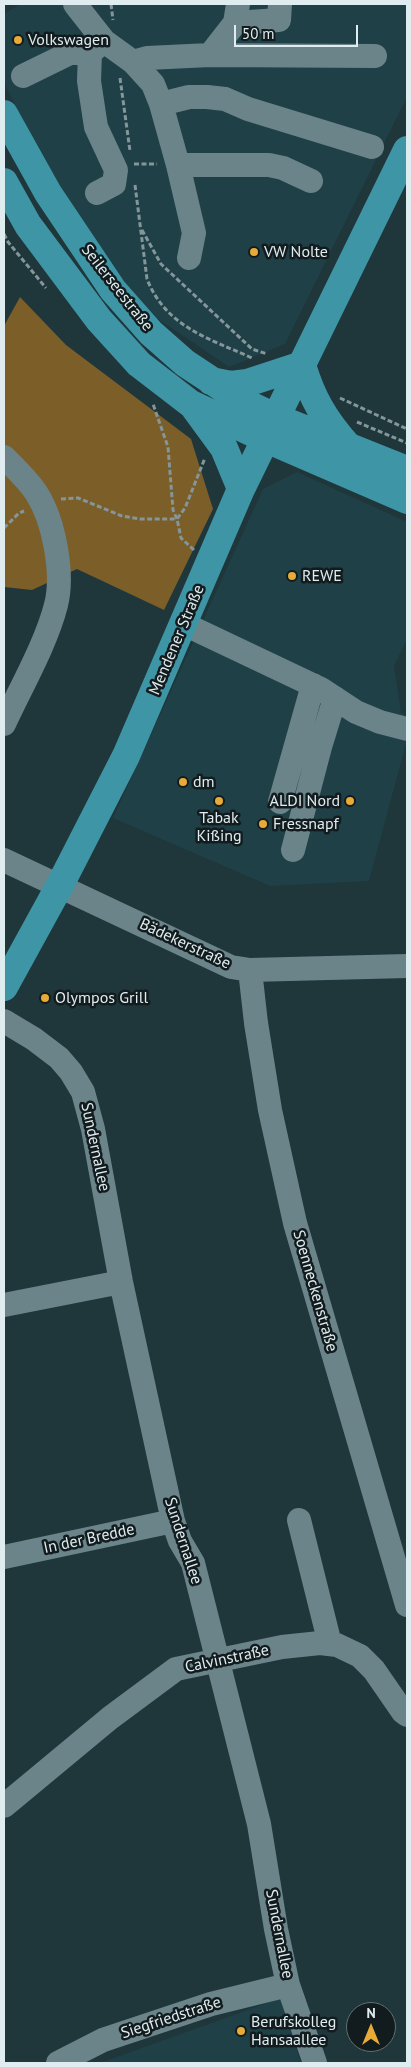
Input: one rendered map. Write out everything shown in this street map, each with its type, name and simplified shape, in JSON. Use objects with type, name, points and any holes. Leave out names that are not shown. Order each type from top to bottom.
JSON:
[{"type":"main road","name":"Seilerseestraße","points":[[4,114],[48,193],[113,290],[151,333],[185,363],[244,402],[271,428]]},
{"type":"main road","name":"Mendener Straße","points":[[4,987],[60,885],[126,756],[241,489],[407,150]]},
{"type":"main road","name":"Seilerseestraße","points":[[4,182],[28,225],[99,320],[139,364],[191,404],[271,428]]},
{"type":"main road","points":[[210,380],[231,385],[247,383],[302,365],[317,406],[328,423],[349,448]]},
{"type":"main road","points":[[191,404],[224,448],[241,489]]},
{"type":"main road","points":[[271,428],[349,448],[407,470]]},
{"type":"main road","points":[[271,428],[407,500]]},
{"type":"street","points":[[75,4],[97,47],[89,81],[96,127],[116,170],[114,184],[96,193]]},
{"type":"street","points":[[210,55],[236,13],[279,20],[280,4]]},
{"type":"street","points":[[23,76],[70,53],[97,47],[133,62],[153,84],[161,104],[194,233],[189,258]]},
{"type":"street","points":[[133,62],[147,58],[210,55],[375,56]]},
{"type":"street","points":[[161,104],[190,97],[225,100],[248,109],[372,147]]},
{"type":"street","points":[[178,165],[268,165],[284,168],[310,181]]},
{"type":"street","points":[[4,457],[37,494],[42,504],[52,531],[58,560],[59,581],[56,603],[50,623],[4,724]]},
{"type":"street","points":[[184,624],[313,685],[356,712],[380,722],[407,729]]},
{"type":"street","points":[[280,802],[313,685]]},
{"type":"street","points":[[293,850],[335,698]]},
{"type":"street","name":"Bädekerstraße","points":[[4,860],[231,967],[250,970],[407,966]]},
{"type":"street","name":"Soenneckenstraße","points":[[250,970],[256,1023],[270,1110],[295,1223],[407,1605]]},
{"type":"street","name":"Sundernallee","points":[[4,1021],[34,1039],[59,1058],[71,1072],[83,1092],[93,1128],[121,1282],[173,1521],[180,1541],[193,1563],[259,1824],[276,1929],[288,1985],[315,2063]]},
{"type":"street","points":[[4,1305],[121,1282]]},
{"type":"street","points":[[299,1520],[330,1644]]},
{"type":"street","name":"In der Bredde","points":[[4,1557],[173,1521]]},
{"type":"street","name":"Calvinstraße","points":[[4,1806],[110,1718],[176,1669],[282,1648],[320,1643],[337,1645],[360,1656],[374,1670],[407,1715]]},
{"type":"street","name":"Siegfriedstraße","points":[[58,2063],[103,2040],[202,2007],[288,1985]]},
{"type":"path","points":[[126,164],[178,165]]},
{"type":"path","points":[[140,227],[161,264],[252,349],[268,354]]},
{"type":"path","points":[[4,234],[8,242],[50,293]]},
{"type":"path","points":[[195,332],[251,358]]},
{"type":"path","points":[[148,399],[155,406],[168,447],[173,510],[181,538],[194,550],[211,558]]},
{"type":"path","points":[[352,420],[407,443]]},
{"type":"path","points":[[388,420],[407,428]]},
{"type":"path","points":[[177,520],[185,508],[206,455]]},
{"type":"path","points":[[4,528],[19,513],[59,499],[78,498],[122,516],[140,519],[177,520]]},
{"type":"shaded area","points":[[20,4],[407,4],[407,97],[285,344],[229,367],[139,306],[65,205],[4,83],[4,14]]},
{"type":"shaded area","points":[[20,297],[66,345],[191,439],[213,509],[164,610],[77,569],[32,590],[4,587],[4,326]]},
{"type":"shaded area","points":[[297,472],[407,522],[407,639],[394,666],[401,713],[407,716],[407,740],[369,881],[270,886],[113,818],[263,489]]},
{"type":"shaded area","name":"Berufskolleg Hansaallee","points":[[281,1998],[301,2063],[100,2063]]},
{"type":"place","name":"Volkswagen","points":[[18,40]]},
{"type":"place","name":"VW Nolte","points":[[254,252]]},
{"type":"place","name":"REWE","points":[[292,576]]},
{"type":"place","name":"dm","points":[[183,782]]},
{"type":"place","name":"Tabak Kißing","points":[[219,801]]},
{"type":"place","name":"ALDI Nord","points":[[350,801]]},
{"type":"place","name":"Fressnapf","points":[[263,824]]},
{"type":"place","name":"Olympos Grill","points":[[45,998]]},
{"type":"place","name":"Berufskolleg Hansaallee","points":[[241,2031]]}]
